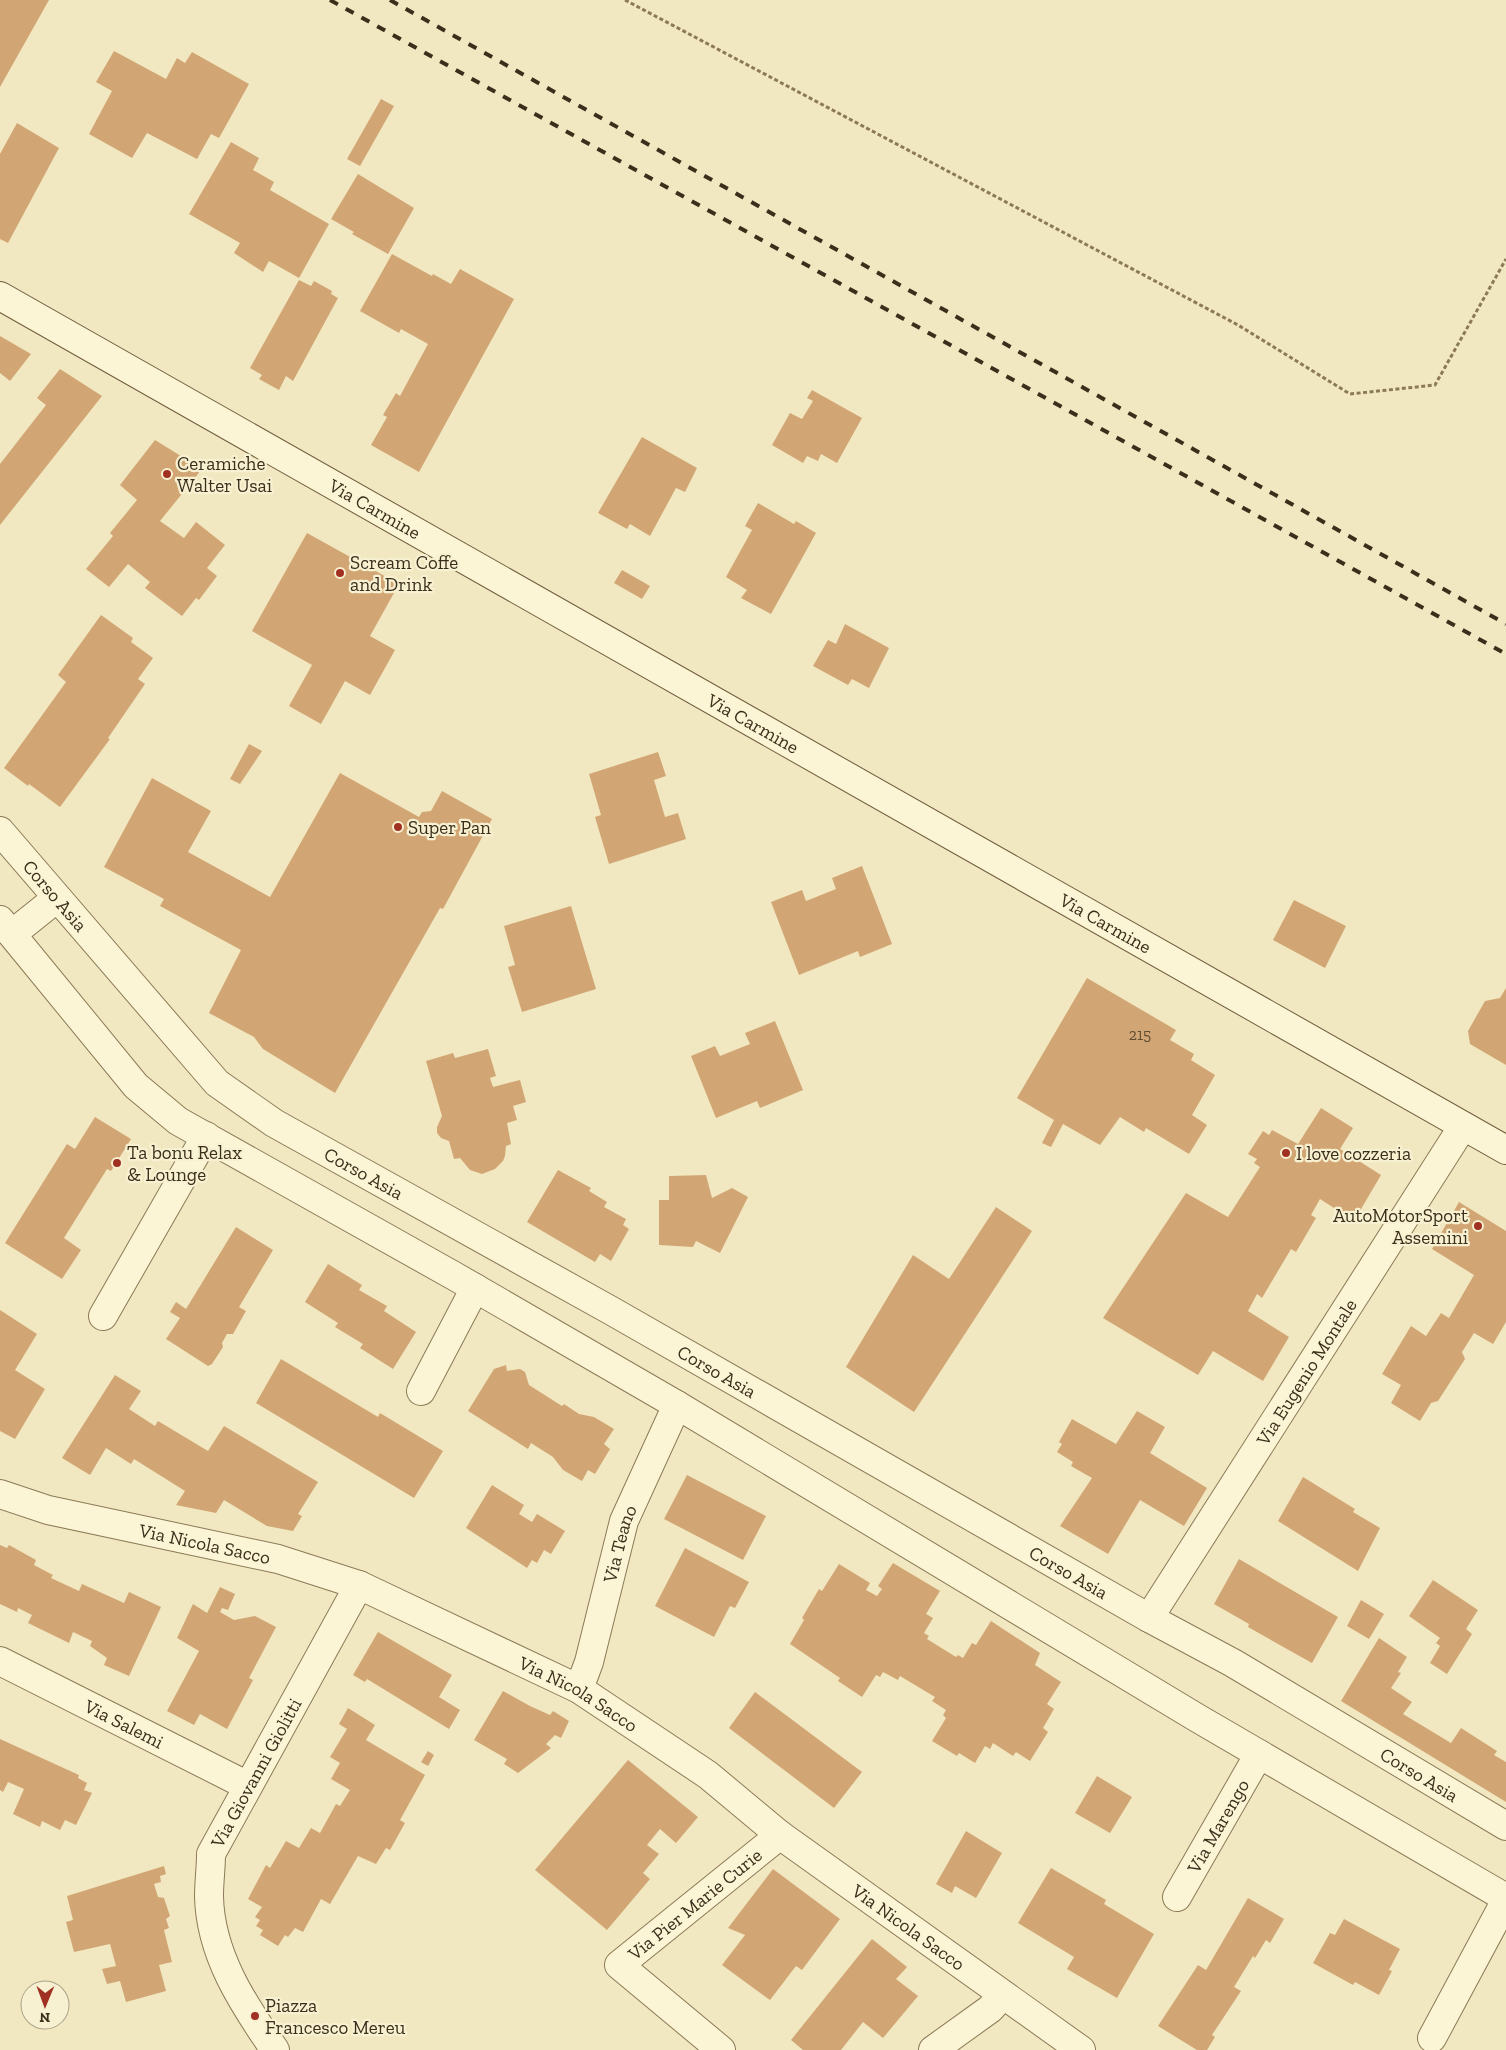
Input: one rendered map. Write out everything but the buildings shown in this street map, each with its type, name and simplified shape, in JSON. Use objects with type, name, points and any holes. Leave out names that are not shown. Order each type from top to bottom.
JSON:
[{"type":"street","name":"Via Carmine","points":[[0,296],[1506,1150]]},
{"type":"street","name":"Corso Asia","points":[[0,831],[217,1083],[274,1123],[610,1310],[1149,1618],[1234,1663],[1506,1826]]},
{"type":"street","points":[[57,898],[6,927],[136,1086],[178,1121],[475,1288],[677,1405],[1259,1754],[1506,1899],[1432,2038]]},
{"type":"street","name":"Via Eugenio Montale","points":[[1149,1618],[1463,1126]]},
{"type":"street","points":[[104,1316],[206,1136]]},
{"type":"street","points":[[421,1391],[475,1288]]},
{"type":"street","name":"Via Teano","points":[[579,1689],[589,1662],[624,1521],[677,1405]]},
{"type":"street","name":"Via Nicola Sacco","points":[[0,1494],[48,1510],[278,1559],[360,1585],[579,1689],[708,1775],[780,1835],[1081,2050]]},
{"type":"street","name":"Via Giovanni Giolitti","points":[[275,2050],[249,2013],[221,1958],[213,1929],[209,1897],[211,1854],[360,1585]]},
{"type":"street","name":"Via Salemi","points":[[0,1661],[248,1786]]},
{"type":"street","name":"Via Marengo","points":[[1178,1896],[1259,1754]]},
{"type":"street","name":"Via Pier Marie Curie","points":[[721,2050],[619,1965],[780,1835]]},
{"type":"street","points":[[933,2050],[990,2008],[1003,1995]]},
{"type":"path","points":[[625,0],[1238,325],[1350,394],[1435,385],[1506,258]]},
{"type":"railway","points":[[330,0],[1506,654]]},
{"type":"railway","points":[[390,0],[1506,624]]},
{"type":"place","name":"Ceramiche Walter Usai","points":[[167,474]]},
{"type":"place","name":"Scream Coffe and Drink","points":[[340,573]]},
{"type":"place","name":"Super Pan","points":[[398,827]]},
{"type":"place","name":"I love cozzeria","points":[[1286,1153]]},
{"type":"place","name":"Ta bonu Relax & Lounge","points":[[117,1163]]},
{"type":"place","name":"AutoMotorSport Assemini","points":[[1478,1226]]},
{"type":"place","name":"Piazza Francesco Mereu","points":[[255,2016]]}]
